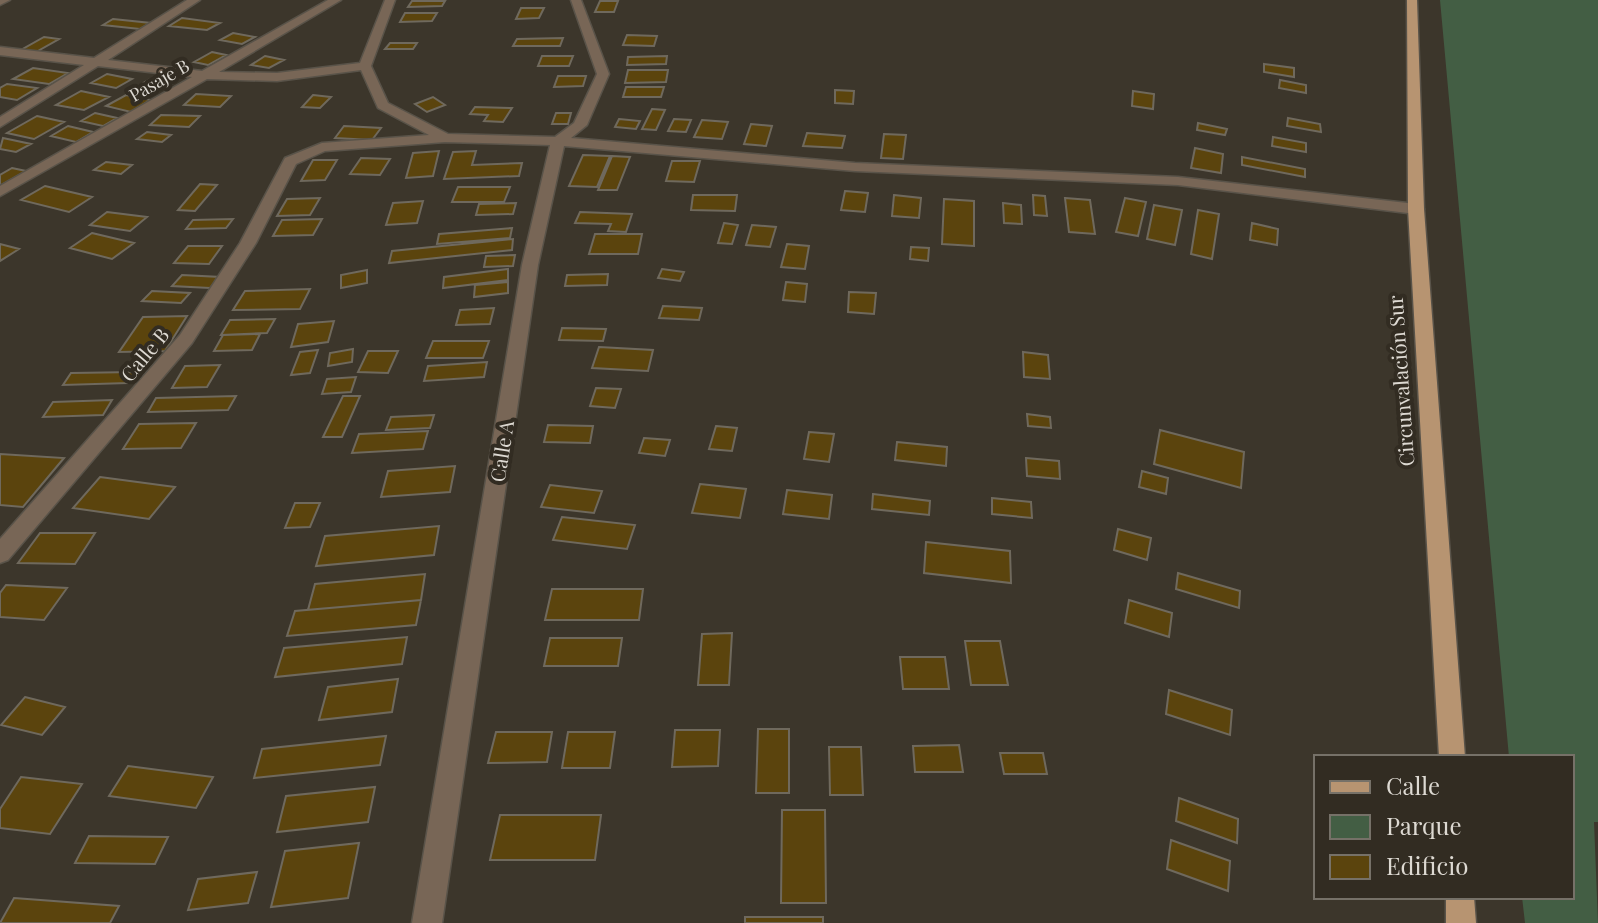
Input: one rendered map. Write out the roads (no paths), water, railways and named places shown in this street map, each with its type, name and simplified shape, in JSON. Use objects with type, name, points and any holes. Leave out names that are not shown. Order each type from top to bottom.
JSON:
[{"type":"main road","name":"Circunvalación Sur","points":[[1412,0],[1416,209],[1452,755]]},
{"type":"main road","points":[[1460,899],[1461,923]]},
{"type":"street","points":[[0,123],[195,0]]},
{"type":"street","name":"Pasaje B","points":[[0,192],[336,0]]},
{"type":"street","points":[[390,0],[365,66],[383,105],[445,138],[558,141],[855,167],[1178,181],[1416,209]]},
{"type":"street","points":[[558,141],[580,125],[603,74],[576,0]]},
{"type":"street","points":[[0,51],[203,75],[277,77],[365,66]]},
{"type":"street","name":"Calle B","points":[[0,554],[186,339],[248,243],[290,161],[322,147],[445,138]]},
{"type":"street","name":"Calle A","points":[[427,923],[530,265],[558,141]]}]
